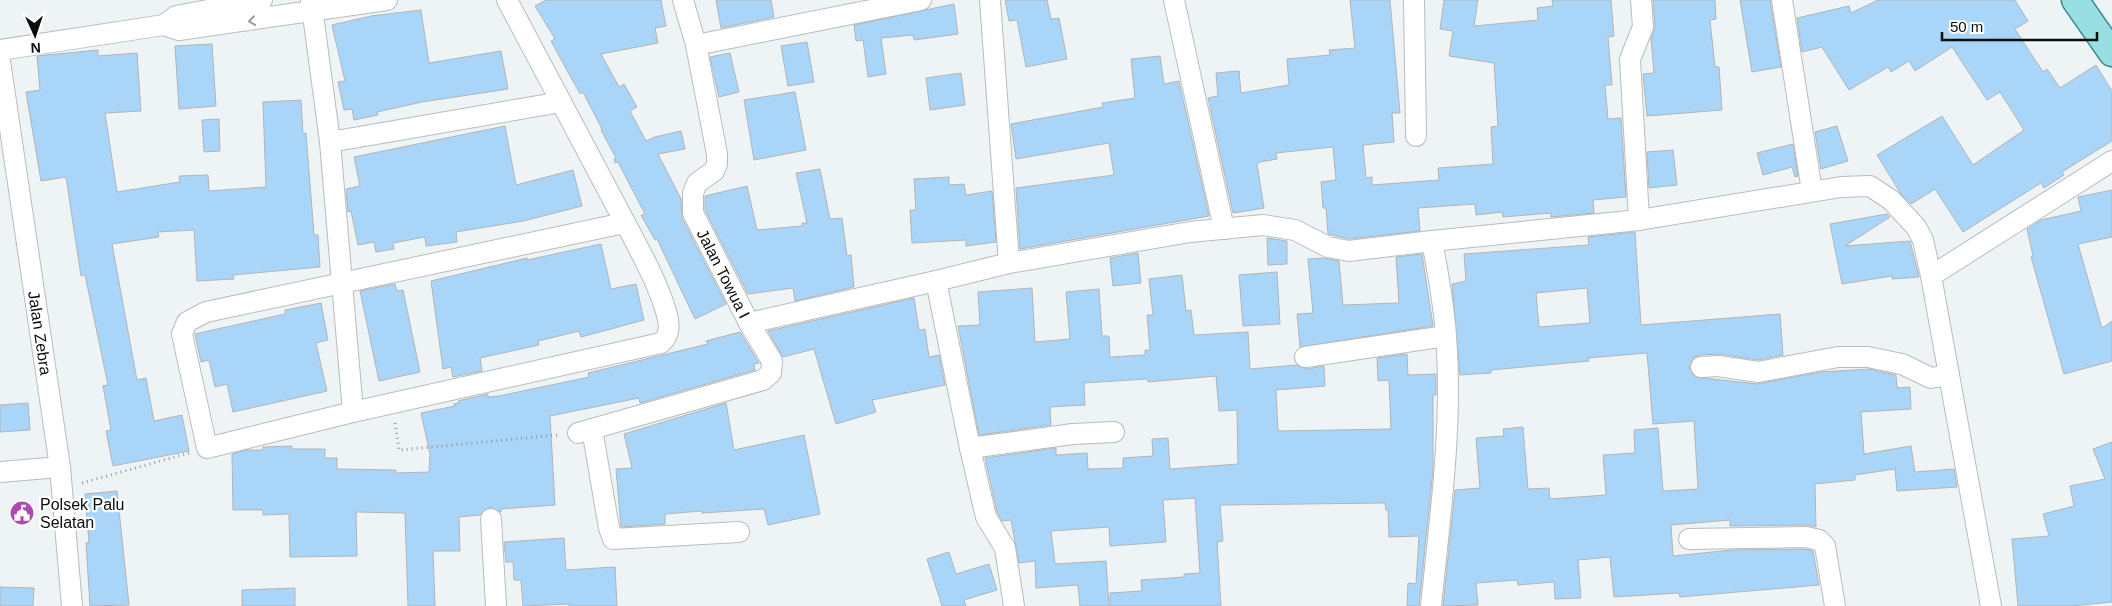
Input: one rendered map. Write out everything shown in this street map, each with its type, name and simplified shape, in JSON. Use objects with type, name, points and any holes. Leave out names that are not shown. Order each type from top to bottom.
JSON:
[{"type":"main road","points":[[2075,0],[2112,53]]},
{"type":"street","points":[[226,15],[262,0]]},
{"type":"street","points":[[0,50],[164,24],[176,16],[226,15],[279,8],[387,0]]},
{"type":"street","points":[[507,0],[624,223],[662,300],[669,331],[661,343],[353,412],[207,448],[182,334],[187,322],[206,312],[624,223]]},
{"type":"street","name":"Jalan Towua I","points":[[683,0],[696,45],[718,154],[714,171],[697,183],[693,193],[693,213],[749,323],[1009,263],[1190,232],[1281,226],[1295,230],[1328,248],[1349,250],[1638,220],[1812,191],[1840,187],[1870,186],[1891,200],[1916,227],[1923,240],[1991,606]]},
{"type":"street","points":[[696,45],[921,0]]},
{"type":"street","points":[[990,0],[1009,263]]},
{"type":"street","points":[[1174,0],[1224,229]]},
{"type":"street","points":[[1414,0],[1416,136]]},
{"type":"street","points":[[1638,220],[1630,59],[1643,27],[1641,0]]},
{"type":"street","points":[[1782,0],[1812,191]]},
{"type":"street","points":[[312,6],[330,142],[353,412]]},
{"type":"street","name":"Jalan Zebra","points":[[0,61],[5,120],[60,467],[72,606]]},
{"type":"street","points":[[330,142],[561,102]]},
{"type":"street","points":[[1931,276],[2112,161]]},
{"type":"street","points":[[1431,606],[1444,501],[1446,336],[1432,241]]},
{"type":"street","points":[[936,281],[986,517],[1005,548],[1014,606]]},
{"type":"street","points":[[739,532],[613,539],[585,431],[763,380],[771,374],[772,361],[749,323]]},
{"type":"street","points":[[1305,358],[1446,336]]},
{"type":"street","points":[[1701,367],[1718,366],[1758,372],[1838,358],[1868,357],[1902,364],[1931,378],[1949,375]]},
{"type":"street","points":[[970,448],[1074,434],[1114,432]]},
{"type":"street","points":[[0,472],[60,467]]},
{"type":"street","points":[[491,519],[496,606]]},
{"type":"street","points":[[1689,540],[1806,537],[1819,540],[1825,546],[1834,606]]},
{"type":"path","points":[[392,403],[399,450],[585,431]]},
{"type":"path","points":[[62,489],[207,448]]},
{"type":"building","points":[[546,0],[661,0],[666,26],[655,28],[658,43],[601,54],[619,87],[624,84],[637,107],[630,111],[646,141],[681,131],[685,149],[658,154],[681,199],[682,218],[726,304],[695,319],[657,239],[655,240],[641,215],[645,214],[618,162],[615,163],[614,159],[616,158],[583,92],[580,94],[551,41],[555,39],[535,6]]},
{"type":"building","points":[[716,0],[771,0],[774,17],[721,28]]},
{"type":"building","points":[[1005,0],[1047,0],[1051,19],[1059,18],[1067,59],[1026,67],[1017,20],[1009,21]]},
{"type":"building","points":[[1350,0],[1390,0],[1400,113],[1392,113],[1394,142],[1363,145],[1366,178],[1372,177],[1372,185],[1439,180],[1438,168],[1493,164],[1491,127],[1498,126],[1494,63],[1449,56],[1453,31],[1440,29],[1444,0],[1478,0],[1474,26],[1538,20],[1537,8],[1553,6],[1552,0],[1611,0],[1614,36],[1608,37],[1612,85],[1605,85],[1608,119],[1621,118],[1626,197],[1593,200],[1594,213],[1551,217],[1551,213],[1503,217],[1502,212],[1476,215],[1475,204],[1418,208],[1420,231],[1349,239],[1328,234],[1326,208],[1323,208],[1321,182],[1336,180],[1333,147],[1276,153],[1277,159],[1260,162],[1257,164],[1264,208],[1233,213],[1208,98],[1218,96],[1216,73],[1239,71],[1241,93],[1289,85],[1287,59],[1330,55],[1329,50],[1355,48]]},
{"type":"building","points":[[1653,0],[1715,0],[1716,19],[1710,20],[1715,67],[1719,67],[1722,110],[1647,116],[1643,74],[1654,73],[1651,39],[1655,27]]},
{"type":"building","points":[[1740,0],[1770,0],[1781,67],[1752,72]]},
{"type":"building","points":[[1878,0],[2015,0],[2028,21],[2015,29],[2043,72],[2047,69],[2060,88],[2096,65],[2112,91],[2112,141],[2062,172],[2064,175],[2044,188],[2041,183],[1963,232],[1935,189],[1911,204],[1901,194],[1877,155],[1942,116],[1973,165],[2024,130],[2000,92],[1987,100],[1952,47],[1915,71],[1909,61],[1891,72],[1888,67],[1849,90],[1822,47],[1802,52],[1797,18],[1849,6],[1851,13]]},
{"type":"building","points":[[954,4],[958,34],[914,40],[913,35],[881,38],[886,74],[868,77],[863,40],[856,41],[854,25]]},
{"type":"building","points":[[421,10],[429,63],[501,51],[508,89],[422,102],[377,112],[378,115],[354,120],[352,109],[344,110],[338,82],[345,81],[332,25],[371,16]]},
{"type":"building","points":[[807,42],[814,82],[788,86],[781,46]]},
{"type":"building","points":[[212,44],[216,106],[179,109],[175,46]]},
{"type":"building","points":[[98,50],[98,56],[137,53],[141,111],[105,113],[117,192],[180,182],[179,176],[208,175],[209,191],[266,187],[263,102],[301,100],[303,134],[306,133],[314,235],[318,235],[320,267],[233,275],[234,279],[197,281],[194,230],[158,232],[159,237],[112,244],[137,380],[146,378],[154,421],[182,415],[189,451],[113,466],[106,431],[111,430],[103,386],[108,385],[85,275],[81,276],[66,177],[41,181],[26,92],[40,90],[37,56]]},
{"type":"building","points":[[730,53],[739,92],[719,97],[710,57]]},
{"type":"building","points":[[1160,56],[1164,84],[1179,81],[1209,216],[1020,249],[1016,188],[1114,175],[1109,143],[1016,159],[1011,124],[1103,107],[1102,103],[1135,98],[1131,59]]},
{"type":"building","points":[[961,73],[965,105],[930,110],[926,78]]},
{"type":"building","points":[[795,92],[806,150],[754,160],[744,100]]},
{"type":"building","points":[[219,119],[220,151],[204,152],[202,120]]},
{"type":"building","points":[[505,126],[516,185],[573,170],[582,206],[523,221],[456,232],[457,242],[426,246],[425,237],[393,243],[394,249],[376,252],[374,242],[358,245],[351,211],[348,212],[346,189],[360,186],[354,157]]},
{"type":"building","points":[[1837,126],[1848,161],[1821,169],[1815,132]]},
{"type":"building","points":[[1793,144],[1798,176],[1795,177],[1792,167],[1763,175],[1757,153]]},
{"type":"building","points":[[1673,150],[1677,185],[1649,188],[1647,152]]},
{"type":"building","points":[[820,169],[830,219],[842,218],[847,256],[851,255],[854,287],[795,301],[793,288],[748,294],[705,210],[705,196],[747,186],[757,230],[802,226],[802,223],[807,223],[796,173]]},
{"type":"building","points":[[949,177],[949,185],[964,184],[966,195],[992,191],[996,242],[966,246],[966,240],[912,243],[910,210],[916,210],[914,179]]},
{"type":"building","points":[[2112,190],[2112,237],[2078,244],[2102,328],[2112,321],[2112,361],[2064,374],[2031,257],[2033,256],[2027,229],[2041,220],[2081,211],[2078,197]]},
{"type":"building","points":[[1887,214],[1890,217],[1845,246],[1910,241],[1919,277],[1892,279],[1892,276],[1842,284],[1830,224]]},
{"type":"building","points":[[1635,232],[1641,325],[1780,314],[1783,355],[1758,360],[1720,354],[1700,355],[1694,357],[1689,367],[1695,377],[1757,384],[1821,372],[1869,369],[1896,375],[1897,388],[1910,387],[1911,409],[1861,412],[1864,454],[1911,446],[1915,472],[1954,469],[1957,487],[1897,491],[1895,469],[1855,475],[1855,480],[1815,484],[1816,527],[1806,525],[1730,526],[1730,520],[1671,525],[1673,556],[1732,550],[1805,549],[1813,551],[1819,585],[1680,597],[1679,593],[1614,597],[1610,557],[1578,560],[1581,598],[1555,599],[1554,582],[1518,585],[1517,580],[1476,583],[1478,605],[1443,606],[1455,490],[1480,488],[1476,438],[1504,436],[1503,429],[1523,427],[1528,489],[1549,488],[1550,499],[1606,495],[1603,455],[1635,453],[1634,430],[1658,428],[1663,491],[1698,489],[1694,421],[1653,424],[1647,353],[1588,358],[1589,361],[1491,370],[1491,373],[1460,375],[1452,284],[1466,281],[1464,254],[1589,245],[1588,237]],"holes":[[[1587,288],[1590,323],[1539,327],[1536,293]]]},
{"type":"building","points":[[1267,238],[1287,241],[1287,264],[1268,265]]},
{"type":"building","points":[[601,244],[611,289],[636,284],[644,320],[581,337],[579,331],[538,341],[539,345],[480,358],[482,371],[453,377],[451,367],[443,369],[431,281],[527,258],[527,260]]},
{"type":"building","points":[[1138,253],[1141,283],[1113,286],[1110,258]]},
{"type":"building","points":[[1422,254],[1433,326],[1300,347],[1297,314],[1313,313],[1308,259],[1323,258],[1339,261],[1343,305],[1399,303],[1396,257]]},
{"type":"building","points":[[1277,272],[1280,324],[1243,326],[1239,275]]},
{"type":"building","points":[[1182,275],[1186,311],[1191,310],[1194,335],[1248,332],[1250,369],[1297,365],[1307,369],[1324,366],[1325,386],[1276,390],[1278,431],[1391,429],[1389,380],[1378,381],[1377,358],[1407,354],[1408,375],[1436,374],[1436,395],[1433,395],[1433,470],[1419,606],[1407,606],[1408,583],[1416,584],[1419,536],[1389,537],[1388,510],[1386,510],[1385,503],[1220,505],[1223,541],[1217,542],[1221,606],[1110,606],[1110,593],[1142,591],[1141,580],[1184,577],[1184,574],[1200,573],[1195,498],[1163,500],[1166,542],[1110,546],[1109,527],[1051,531],[1055,564],[1106,561],[1109,606],[1080,606],[1078,585],[1036,588],[1035,561],[1019,563],[1011,520],[1002,521],[997,512],[985,458],[1056,448],[1056,455],[1087,453],[1088,469],[1123,468],[1123,458],[1153,456],[1152,439],[1168,438],[1170,469],[1238,464],[1237,410],[1219,411],[1216,376],[1148,382],[1147,379],[1084,383],[1085,405],[1050,407],[1051,425],[979,435],[958,326],[980,325],[978,292],[1032,288],[1035,342],[1070,339],[1066,292],[1099,289],[1102,336],[1109,336],[1110,357],[1145,355],[1145,350],[1150,350],[1147,315],[1153,315],[1149,279]]},
{"type":"building","points":[[395,284],[397,291],[403,290],[420,372],[379,381],[360,291]]},
{"type":"building","points":[[914,298],[919,330],[925,329],[929,357],[939,355],[945,385],[872,400],[876,412],[836,424],[814,349],[783,357],[768,331]]},
{"type":"building","points":[[321,303],[328,340],[316,343],[327,391],[233,412],[227,384],[215,387],[209,360],[201,362],[195,334],[285,314],[285,310]]},
{"type":"building","points":[[740,332],[759,363],[754,364],[755,370],[640,403],[639,398],[550,416],[555,505],[501,509],[501,512],[490,507],[480,515],[459,517],[460,551],[433,551],[435,606],[408,606],[405,513],[356,512],[357,556],[290,557],[289,514],[263,515],[263,510],[233,510],[232,454],[247,450],[263,450],[263,447],[292,446],[292,449],[325,449],[325,458],[337,458],[337,469],[396,470],[396,473],[429,472],[430,454],[421,413],[455,406],[454,404],[459,403],[458,401],[488,394],[488,397],[499,396],[589,377],[588,373],[708,344],[706,341]]},
{"type":"building","points":[[28,403],[30,430],[0,432],[0,405]]},
{"type":"building","points":[[726,403],[734,450],[804,435],[820,514],[768,525],[764,509],[702,513],[702,511],[665,514],[665,524],[621,527],[616,469],[632,468],[624,434]]},
{"type":"building","points":[[2112,442],[2112,602],[2072,606],[2018,606],[2012,539],[2049,536],[2043,514],[2074,506],[2070,486],[2105,479],[2093,449]]},
{"type":"building","points":[[117,491],[129,605],[90,606],[86,543],[89,543],[85,494]]},
{"type":"building","points":[[564,538],[566,570],[615,567],[617,606],[569,606],[569,604],[523,606],[521,580],[514,580],[513,562],[506,562],[504,542]]},
{"type":"building","points":[[949,552],[956,574],[989,564],[997,590],[964,600],[966,606],[942,606],[927,559]]},
{"type":"building","points":[[0,587],[34,588],[33,606],[0,606]]},
{"type":"building","points":[[295,588],[295,606],[242,606],[242,590]]},
{"type":"place","name":"Polsek Palu Selatan","points":[[22,513]]}]
